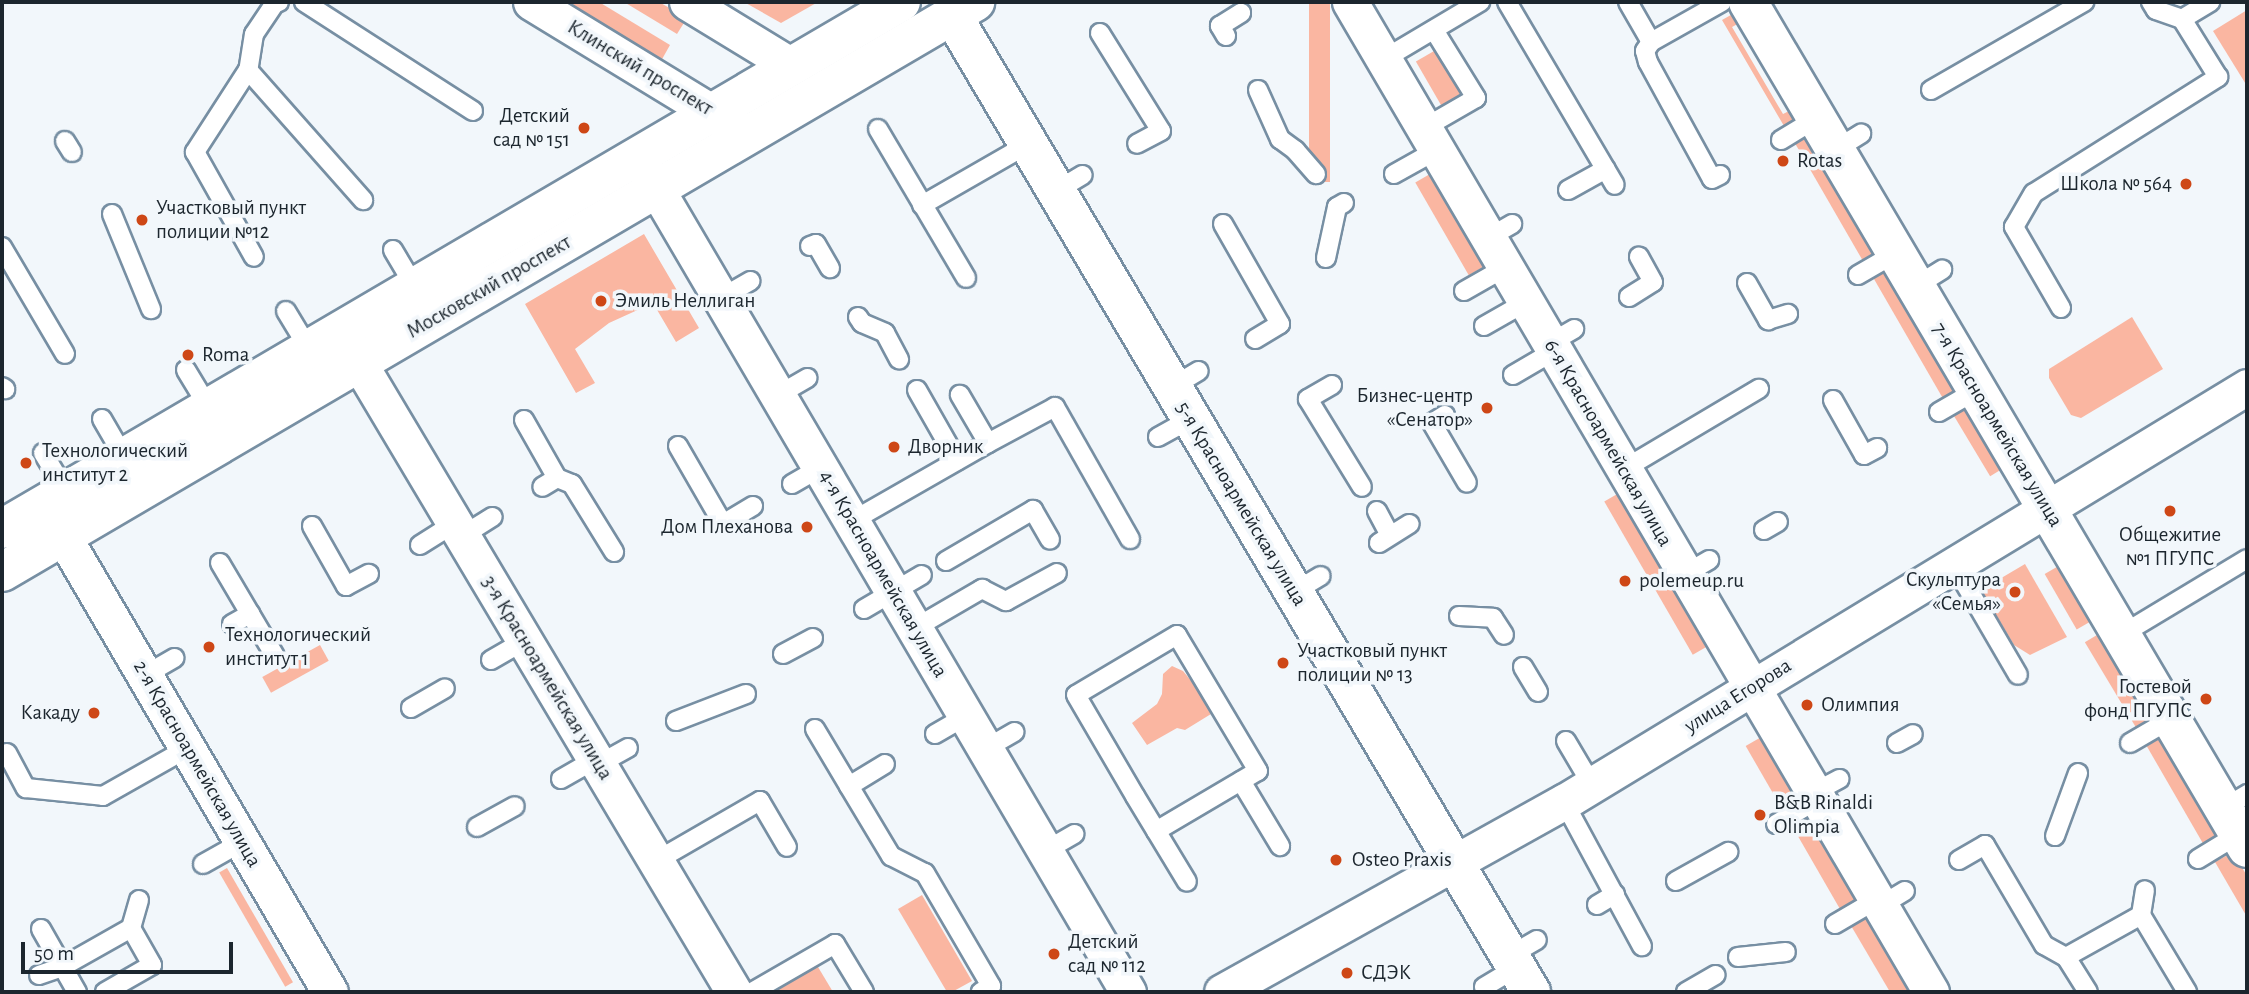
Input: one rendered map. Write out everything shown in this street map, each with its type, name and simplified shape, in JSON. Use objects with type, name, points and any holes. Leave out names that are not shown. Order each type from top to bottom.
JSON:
[{"type":"main road","name":"Московский проспект","points":[[2,529],[56,514],[647,173],[712,113],[901,2]]},
{"type":"main road","name":"7-я Красноармейская улица","points":[[1748,2],[1838,134],[1896,253],[1929,278],[1977,390],[2171,719],[2239,821]]},
{"type":"main road","name":"Московский проспект","points":[[2,572],[56,514],[124,457],[209,408],[342,347],[415,287],[647,173],[749,135],[957,6]]},
{"type":"main road","name":"5-я Красноармейская улица","points":[[957,6],[1028,144],[1069,183],[1185,379],[1191,419],[1307,584],[1455,865],[1523,964]]},
{"type":"street","name":"Клинский проспект","points":[[531,2],[749,135]]},
{"type":"street","points":[[687,2],[792,66]]},
{"type":"street","name":"6-я Красноармейская улица","points":[[1350,2],[1430,139],[1500,231],[1506,267],[1526,302],[1560,341],[1623,469],[1697,567],[1751,688],[1823,790],[1887,899],[1931,992]]},
{"type":"street","name":"4-я Красноармейская улица","points":[[647,173],[736,289],[793,387],[806,475],[908,583],[915,628],[966,716],[1000,740],[1060,843],[1128,992]]},
{"type":"street","name":"3-я Красноармейская улица","points":[[342,347],[459,529],[525,640],[607,757],[656,861],[734,992]]},
{"type":"street","name":"улица Егорова","points":[[1222,992],[1261,983],[2048,510],[2247,387]]},
{"type":"street","name":"2-я Красноармейская улица","points":[[56,514],[145,675],[330,992]]},
{"type":"lane","points":[[254,257],[195,152],[248,70],[254,34],[275,3],[279,2]]},
{"type":"lane","points":[[304,2],[473,111]]},
{"type":"lane","points":[[1384,59],[1480,2]]},
{"type":"lane","points":[[1507,2],[1615,185]]},
{"type":"lane","points":[[1628,2],[1651,42]]},
{"type":"lane","points":[[1720,175],[1712,179],[1648,62],[1645,51],[1651,42],[1722,2]]},
{"type":"lane","points":[[1931,90],[2084,2]]},
{"type":"lane","points":[[1997,236],[2014,227],[2034,193],[2218,77],[2182,19],[2156,10],[2151,2]]},
{"type":"lane","points":[[2182,19],[2210,2]]},
{"type":"lane","points":[[1226,36],[1220,26],[1241,13]]},
{"type":"lane","points":[[1394,174],[1476,98],[1434,30]]},
{"type":"lane","points":[[1100,33],[1161,131],[1137,144]]},
{"type":"lane","points":[[749,135],[792,66]]},
{"type":"lane","points":[[248,70],[363,200]]},
{"type":"lane","points":[[1258,90],[1280,139],[1295,150],[1316,174]]},
{"type":"lane","points":[[878,130],[966,278]]},
{"type":"lane","points":[[1781,140],[1838,134]]},
{"type":"lane","points":[[922,205],[1028,144]]},
{"type":"lane","points":[[1568,190],[1606,169]]},
{"type":"lane","points":[[1326,258],[1337,207],[1344,203]]},
{"type":"lane","points":[[112,214],[151,309]]},
{"type":"lane","points":[[1223,224],[1280,324],[1255,339]]},
{"type":"lane","points":[[2014,227],[2061,308]]},
{"type":"lane","points":[[810,246],[816,243],[830,268]]},
{"type":"lane","points":[[2,247],[65,354]]},
{"type":"lane","points":[[393,250],[415,287]]},
{"type":"lane","points":[[1858,275],[1896,253]]},
{"type":"lane","points":[[1629,297],[1653,282],[1639,257]]},
{"type":"lane","points":[[1464,291],[1506,267]]},
{"type":"lane","points":[[1747,283],[1768,320],[1788,314]]},
{"type":"lane","points":[[1484,326],[1526,302]]},
{"type":"lane","points":[[286,312],[342,347]]},
{"type":"lane","points":[[858,317],[862,323],[885,333],[900,359]]},
{"type":"lane","points":[[868,343],[885,333]]},
{"type":"lane","points":[[1513,375],[1560,341]]},
{"type":"lane","points":[[186,370],[209,408]]},
{"type":"lane","points":[[1332,385],[1308,399],[1362,487]]},
{"type":"lane","points":[[1623,469],[1759,389]]},
{"type":"lane","points":[[917,390],[957,460]]},
{"type":"lane","points":[[1939,412],[1977,390]]},
{"type":"lane","points":[[960,395],[988,443]]},
{"type":"lane","points":[[1833,400],[1864,455],[1877,448]]},
{"type":"lane","points":[[852,521],[1055,407],[1098,470],[1130,539]]},
{"type":"lane","points":[[1445,415],[1432,423],[1467,483]]},
{"type":"lane","points":[[102,419],[124,457]]},
{"type":"lane","points":[[1158,437],[1191,419]]},
{"type":"lane","points":[[524,420],[550,483],[572,484],[614,552]]},
{"type":"lane","points":[[678,446],[723,524],[753,506]]},
{"type":"lane","points":[[43,453],[56,514]]},
{"type":"lane","points":[[946,561],[1033,510],[1050,540]]},
{"type":"lane","points":[[1377,511],[1384,539],[1409,524]]},
{"type":"lane","points":[[420,544],[493,517]]},
{"type":"lane","points":[[312,526],[346,586],[369,574]]},
{"type":"lane","points":[[2121,635],[2247,559]]},
{"type":"lane","points":[[220,563],[275,656]]},
{"type":"lane","points":[[1954,565],[2018,675]]},
{"type":"lane","points":[[915,628],[982,589],[1006,601],[1057,573]]},
{"type":"lane","points":[[864,609],[908,583]]},
{"type":"lane","points":[[232,624],[250,614]]},
{"type":"lane","points":[[1459,616],[1493,618],[1504,635]]},
{"type":"lane","points":[[1156,831],[1258,771],[1177,635],[1070,698],[1129,800],[1156,831],[1187,882]]},
{"type":"lane","points":[[783,654],[813,638]]},
{"type":"lane","points":[[491,660],[525,640]]},
{"type":"lane","points":[[145,675],[175,658]]},
{"type":"lane","points":[[1523,667],[1538,692]]},
{"type":"lane","points":[[411,708],[445,688]]},
{"type":"lane","points":[[676,722],[746,694]]},
{"type":"lane","points":[[935,734],[966,716]]},
{"type":"lane","points":[[2130,743],[2171,719]]},
{"type":"lane","points":[[815,729],[891,856],[925,873],[991,986],[981,992]]},
{"type":"lane","points":[[1897,743],[1913,734]]},
{"type":"lane","points":[[1566,741],[1578,793],[1615,894],[1642,946]]},
{"type":"lane","points":[[7,754],[26,788],[103,796],[188,748]]},
{"type":"lane","points":[[561,779],[607,757]]},
{"type":"lane","points":[[849,786],[885,764]]},
{"type":"lane","points":[[2055,836],[2078,773]]},
{"type":"lane","points":[[1241,781],[1280,846]]},
{"type":"lane","points":[[1776,824],[1823,790]]},
{"type":"lane","points":[[656,861],[760,801],[787,847]]},
{"type":"lane","points":[[477,827],[514,806]]},
{"type":"lane","points":[[2198,859],[2239,821]]},
{"type":"lane","points":[[202,864],[242,842]]},
{"type":"lane","points":[[1959,860],[1985,845],[2044,945],[2066,957],[2088,992]]},
{"type":"lane","points":[[1676,881],[1728,852]]},
{"type":"lane","points":[[2145,890],[2141,915],[2187,992]]},
{"type":"lane","points":[[1597,905],[1615,894]]},
{"type":"lane","points":[[1835,924],[1887,899]]},
{"type":"lane","points":[[39,975],[62,967],[131,928],[139,900]]},
{"type":"lane","points":[[2066,957],[2141,915]]},
{"type":"lane","points":[[105,992],[152,965],[131,928]]},
{"type":"lane","points":[[41,929],[77,992]]},
{"type":"lane","points":[[752,992],[835,944],[864,992]]},
{"type":"lane","points":[[1738,957],[1786,952]]},
{"type":"lane","points":[[1484,987],[1523,964]]},
{"type":"lane","points":[[1686,992],[1716,975]]},
{"type":"shaded area","points":[[562,2],[599,2],[670,45],[661,61]]},
{"type":"shaded area","points":[[624,2],[659,2],[687,18],[677,34]]},
{"type":"shaded area","points":[[744,2],[818,2],[781,23]]},
{"type":"shaded area","points":[[1309,2],[1330,2],[1330,182],[1309,182]]},
{"type":"shaded area","points":[[2247,10],[2247,86],[2213,31]]},
{"type":"shaded area","points":[[1738,11],[1743,21],[1732,27],[1783,114],[1795,108],[1800,117],[1784,126],[1722,20]]},
{"type":"shaded area","points":[[1441,47],[1469,95],[1444,110],[1416,62]]},
{"type":"shaded area","points":[[1811,135],[1878,251],[1862,260],[1795,144]]},
{"type":"shaded area","points":[[1430,174],[1484,267],[1469,275],[1415,182]]},
{"type":"shaded area","points":[[644,234],[699,328],[676,342],[653,303],[609,323],[575,349],[595,383],[576,393],[525,304]]},
{"type":"shaded area","points":[[1889,269],[1958,389],[1942,398],[1873,278]]},
{"type":"shaded area","points":[[2132,317],[2163,369],[2081,418],[2071,415],[2049,378],[2049,369]]},
{"type":"shaded area","points":[[1969,406],[2006,467],[1990,476],[1954,415]]},
{"type":"shaded area","points":[[1619,493],[1708,646],[1693,655],[1604,502]]},
{"type":"shaded area","points":[[2025,564],[2067,637],[2030,655],[2014,645],[1981,590]]},
{"type":"shaded area","points":[[2062,564],[2094,619],[2077,629],[2045,574]]},
{"type":"shaded area","points":[[2102,632],[2153,717],[2136,727],[2085,642]]},
{"type":"shaded area","points":[[320,645],[329,661],[271,693],[262,677]]},
{"type":"shaded area","points":[[1172,666],[1183,671],[1198,689],[1211,714],[1185,730],[1177,728],[1147,745],[1132,723],[1157,704],[1162,694],[1163,674]]},
{"type":"shaded area","points":[[1763,736],[1800,799],[1782,809],[1746,746]]},
{"type":"shaded area","points":[[2164,736],[2220,834],[2203,844],[2147,746]]},
{"type":"shaded area","points":[[1810,815],[1858,898],[1840,909],[1792,826]]},
{"type":"shaded area","points":[[2233,852],[2247,876],[2247,917],[2215,862]]},
{"type":"shaded area","points":[[227,868],[293,982],[285,987],[219,872]]},
{"type":"shaded area","points":[[922,895],[972,981],[952,992],[947,992],[898,909]]},
{"type":"shaded area","points":[[1867,913],[1914,992],[1890,992],[1850,924]]},
{"type":"shaded area","points":[[815,962],[833,992],[772,992],[769,988]]},
{"type":"place","name":"Детский сад № 151","points":[[584,128]]},
{"type":"place","name":"Rotas","points":[[1783,161]]},
{"type":"place","name":"Школа № 564","points":[[2186,184]]},
{"type":"place","name":"Участковый пункт полиции №12","points":[[142,220]]},
{"type":"place","name":"Эмиль Неллиган","points":[[601,301]]},
{"type":"place","name":"Roma","points":[[188,355]]},
{"type":"place","name":"Бизнес-центр «Сенатор»","points":[[1487,408]]},
{"type":"place","name":"Дворник","points":[[894,447]]},
{"type":"place","name":"Технологический институт 2","points":[[26,463]]},
{"type":"place","name":"Общежитие №1 ПГУПС","points":[[2170,511]]},
{"type":"place","name":"Дом Плеханова","points":[[807,527]]},
{"type":"place","name":"polemeup.ru","points":[[1625,581]]},
{"type":"place","name":"Скульптура «Семья»","points":[[2015,592]]},
{"type":"place","name":"Технологический институт 1","points":[[209,647]]},
{"type":"place","name":"Участковый пункт полиции № 13","points":[[1283,663]]},
{"type":"place","name":"Гостевой фонд ПГУПС","points":[[2206,699]]},
{"type":"place","name":"Олимпия","points":[[1807,705]]},
{"type":"place","name":"Какаду","points":[[94,713]]},
{"type":"place","name":"B&B Rinaldi Olimpia","points":[[1760,815]]},
{"type":"place","name":"Osteo Praxis","points":[[1336,860]]},
{"type":"place","name":"Детский сад № 112","points":[[1054,954]]},
{"type":"place","name":"СДЭК","points":[[1347,973]]}]
